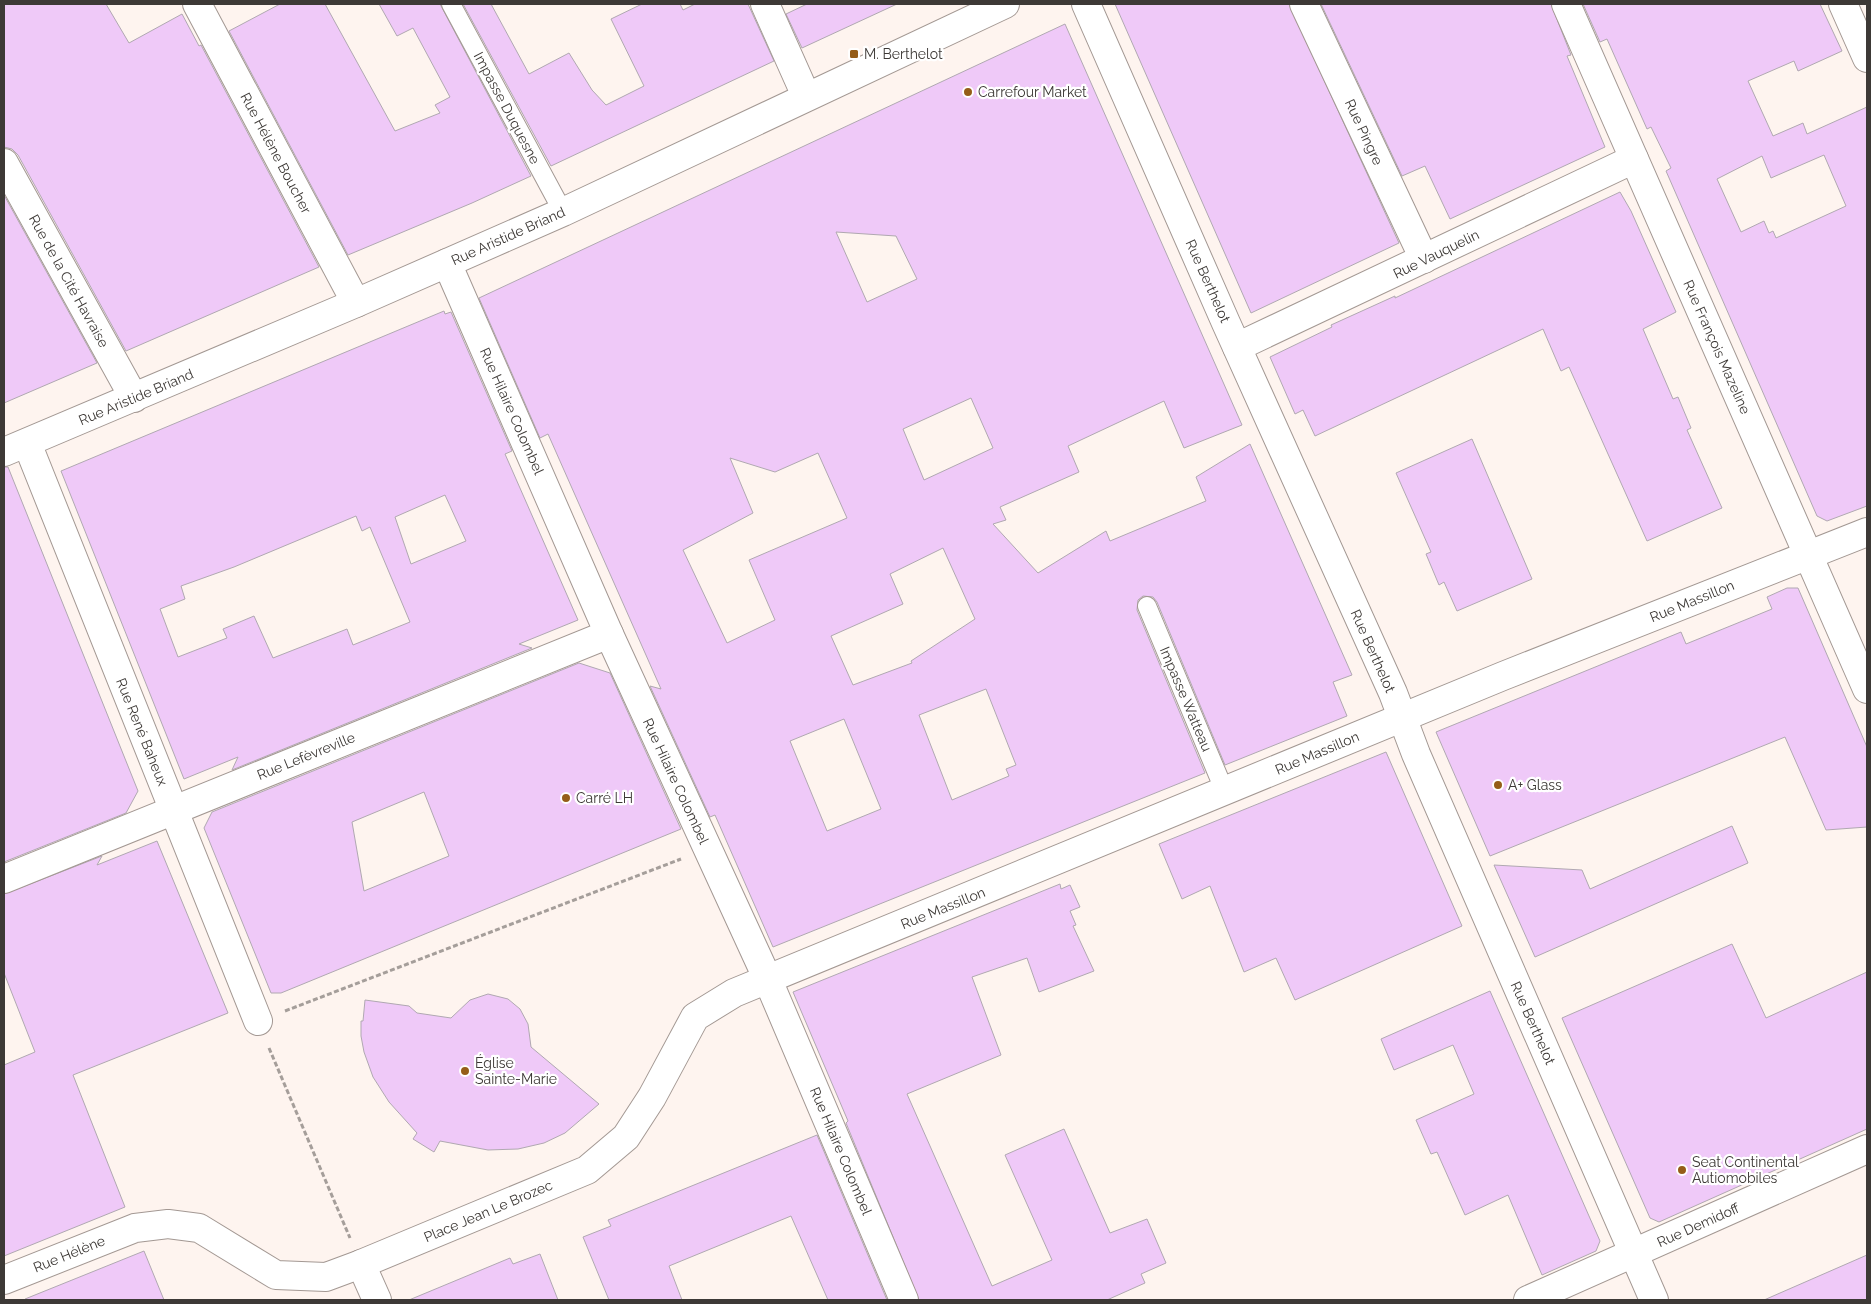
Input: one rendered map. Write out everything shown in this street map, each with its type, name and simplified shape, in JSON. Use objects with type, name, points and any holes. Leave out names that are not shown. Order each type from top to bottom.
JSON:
[{"type":"street","name":"Rue Hélène Boucher","points":[[197,4],[356,303]]},
{"type":"street","points":[[764,4],[806,96]]},
{"type":"street","name":"Rue Aristide Briand","points":[[15,448],[564,212],[806,96],[1005,4]]},
{"type":"street","name":"Rue Berthelot","points":[[1086,4],[1388,682],[1402,720],[1654,1300]]},
{"type":"street","name":"Rue Pingre","points":[[1304,4],[1424,259]]},
{"type":"street","name":"Rue François Mazeline","points":[[1566,4],[1867,689]]},
{"type":"street","points":[[1843,4],[1867,58]]},
{"type":"street","name":"Rue Vauquelin","points":[[1238,347],[1634,159]]},
{"type":"street","name":"Rue de la Cité Havraise","points":[[4,163],[134,398]]},
{"type":"street","name":"Rue Hilaire Colombel","points":[[447,263],[609,634],[768,980],[904,1300]]},
{"type":"street","name":"Rue René Baheux","points":[[15,448],[174,810],[258,1021]]},
{"type":"street","name":"Rue Massillon","points":[[768,980],[1402,720],[1503,676],[1867,532]]},
{"type":"street","name":"Rue Lefèvreville","points":[[4,879],[609,634]]},
{"type":"street","name":"Place Jean Le Brozec","points":[[135,1228],[168,1224],[199,1228],[276,1275],[326,1277],[361,1264],[587,1170],[626,1137],[652,1097],[695,1017],[734,992],[768,980]]},
{"type":"street","name":"Rue Demidoff","points":[[1528,1300],[1867,1149]]},
{"type":"street","name":"Rue Hélène","points":[[4,1280],[135,1228]]},
{"type":"street","points":[[361,1264],[377,1300]]},
{"type":"lane","name":"Impasse Duquesne","points":[[451,4],[564,212]]},
{"type":"lane","name":"Impasse Watteau","points":[[1147,606],[1225,792]]},
{"type":"path","points":[[361,1264],[258,1021],[708,849]]},
{"type":"building","points":[[4,4],[106,4],[129,43],[182,14],[199,46],[201,45],[319,267],[126,351],[18,155],[12,149],[4,147]]},
{"type":"building","points":[[280,4],[325,4],[395,131],[440,113],[435,105],[450,97],[413,28],[397,36],[379,4],[440,4],[531,176],[348,255],[229,31]]},
{"type":"building","points":[[463,4],[491,4],[529,74],[569,53],[592,90],[606,105],[644,86],[611,19],[642,4],[680,4],[683,10],[695,4],[748,4],[774,61],[551,166]]},
{"type":"building","points":[[807,4],[897,4],[802,48],[786,14]]},
{"type":"building","points":[[1115,4],[1289,4],[1399,243],[1251,313]]},
{"type":"building","points":[[1321,4],[1551,4],[1571,55],[1567,56],[1605,147],[1450,219],[1425,166],[1402,176]]},
{"type":"building","points":[[1583,4],[1820,4],[1842,51],[1798,71],[1794,61],[1748,81],[1773,136],[1803,123],[1807,134],[1867,107],[1867,506],[1827,521],[1817,516],[1666,171],[1671,168],[1651,127],[1647,129],[1607,39],[1600,42]],"holes":[[[1824,155],[1846,206],[1776,238],[1773,231],[1769,233],[1764,221],[1741,232],[1717,179],[1762,156],[1771,178]]]},
{"type":"building","points":[[1065,24],[1242,425],[1184,448],[1164,401],[1068,446],[1079,472],[1000,507],[1006,520],[993,524],[1038,573],[1106,531],[1110,541],[1206,501],[1196,477],[1250,444],[1352,675],[1333,682],[1347,716],[1225,765],[1157,602],[1153,597],[1143,596],[1138,600],[1137,610],[1205,773],[773,947],[715,815],[710,817],[650,686],[661,689],[548,434],[540,438],[479,298]],"holes":[[[836,232],[896,236],[917,279],[867,302]],[[971,398],[993,448],[924,480],[903,429]],[[818,453],[847,518],[749,560],[775,620],[727,643],[683,550],[753,513],[730,458],[775,472]],[[943,548],[975,619],[911,661],[912,663],[853,685],[831,636],[903,604],[890,574]],[[986,689],[1016,765],[1006,769],[1009,776],[952,800],[919,715]],[[844,719],[881,809],[827,831],[790,741]]]},
{"type":"building","points":[[1620,192],[1631,211],[1676,312],[1643,329],[1673,399],[1678,397],[1691,428],[1687,430],[1722,508],[1647,541],[1569,367],[1561,371],[1543,329],[1315,436],[1303,410],[1295,414],[1270,357],[1332,327],[1331,325],[1395,296],[1395,298]]},
{"type":"building","points":[[4,195],[97,363],[4,403]]},
{"type":"building","points":[[444,311],[445,314],[451,312],[512,451],[505,454],[578,620],[519,644],[532,648],[232,770],[238,757],[184,779],[61,471]],"holes":[[[445,495],[466,541],[411,564],[395,517]],[[356,516],[362,531],[370,527],[410,622],[353,645],[347,629],[273,658],[254,616],[223,629],[227,638],[178,657],[160,609],[185,599],[181,586],[234,567]]]},
{"type":"building","points":[[1472,439],[1532,579],[1457,611],[1444,582],[1439,585],[1426,554],[1431,552],[1396,473]]},
{"type":"building","points":[[4,467],[8,467],[138,791],[126,813],[4,862]]},
{"type":"building","points":[[1787,588],[1798,588],[1867,747],[1867,827],[1826,830],[1785,737],[1490,856],[1436,732],[1681,632],[1686,644],[1772,609],[1767,597]]},
{"type":"building","points":[[579,663],[610,673],[681,829],[281,993],[271,993],[204,828],[212,812]],"holes":[[[424,792],[449,856],[364,891],[352,822]]]},
{"type":"building","points":[[1386,752],[1462,926],[1295,1000],[1276,958],[1244,972],[1210,886],[1182,899],[1159,844]]},
{"type":"building","points":[[1732,826],[1748,863],[1535,957],[1494,865],[1582,870],[1590,889]]},
{"type":"building","points":[[157,841],[228,1013],[73,1075],[125,1207],[4,1256],[4,1065],[35,1052],[4,973],[4,894],[102,856],[97,865]]},
{"type":"building","points":[[1060,884],[1061,889],[1070,885],[1080,907],[1070,911],[1076,925],[1073,926],[1094,971],[1039,992],[1027,958],[972,977],[1001,1055],[907,1094],[992,1286],[1052,1260],[1005,1155],[1064,1129],[1110,1233],[1147,1219],[1166,1263],[1141,1274],[1145,1283],[1107,1300],[919,1300],[846,1123],[848,1121],[793,992]]},
{"type":"building","points":[[1732,944],[1766,1018],[1867,972],[1867,1129],[1659,1222],[1650,1218],[1562,1018]]},
{"type":"building","points":[[1490,991],[1600,1241],[1596,1251],[1542,1275],[1508,1195],[1465,1215],[1437,1152],[1431,1154],[1416,1120],[1474,1094],[1453,1045],[1394,1070],[1381,1039]]},
{"type":"building","name":"Église Sainte-Marie","points":[[488,994],[508,999],[520,1009],[528,1024],[531,1047],[599,1104],[565,1133],[544,1143],[518,1149],[488,1150],[440,1141],[434,1152],[413,1139],[417,1133],[389,1102],[373,1077],[364,1052],[361,1036],[361,1021],[363,1021],[365,1000],[409,1006],[417,1013],[451,1018],[470,1000]]},
{"type":"building","points":[[817,1135],[887,1300],[828,1300],[791,1216],[669,1266],[682,1300],[609,1300],[583,1237],[611,1226],[608,1220]]},
{"type":"building","points":[[144,1251],[164,1300],[25,1300],[25,1299]]},
{"type":"building","points":[[540,1254],[558,1300],[409,1300],[510,1258],[513,1264]]},
{"type":"building","points":[[1867,1255],[1867,1300],[1764,1300]]},
{"type":"place","name":"M. Berthelot","points":[[854,54]]},
{"type":"place","name":"Carrefour Market","points":[[968,92]]},
{"type":"place","name":"A+ Glass","points":[[1498,785]]},
{"type":"place","name":"Carré LH","points":[[566,798]]},
{"type":"place","name":"Église Sainte-Marie","points":[[465,1071]]},
{"type":"place","name":"Seat Continental Autiomobiles","points":[[1682,1170]]}]
